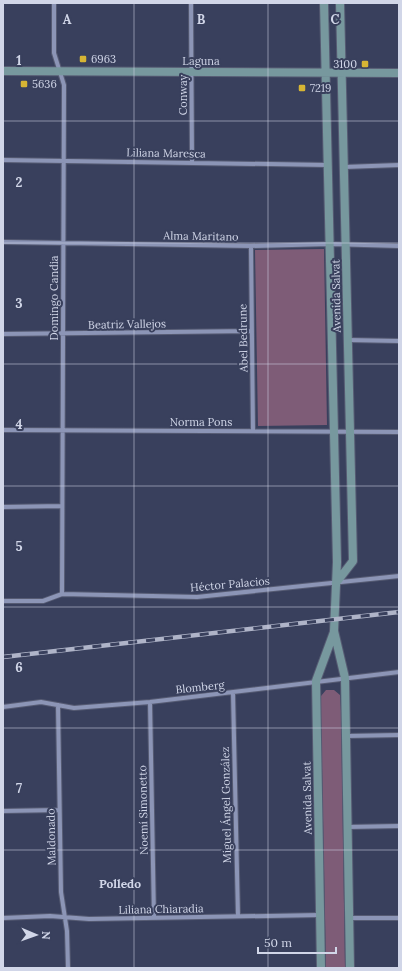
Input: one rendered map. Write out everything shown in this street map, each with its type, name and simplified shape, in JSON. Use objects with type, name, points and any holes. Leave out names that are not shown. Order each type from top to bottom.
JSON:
[{"type":"street","name":"Domingo Candia","points":[[54,3],[54,53],[64,85],[62,594]]},
{"type":"street","name":"Conway","points":[[191,3],[192,162]]},
{"type":"street","name":"Avenida Salvat","points":[[324,3],[334,431],[336,583],[334,631],[345,678],[350,968]]},
{"type":"street","name":"Avenida Salvat","points":[[336,583],[353,561],[340,3]]},
{"type":"street","name":"Laguna","points":[[3,71],[341,74],[399,73]]},
{"type":"street","name":"Liliana Maresca","points":[[3,160],[328,165]]},
{"type":"street","points":[[344,167],[399,165]]},
{"type":"street","name":"Alma Maritano","points":[[3,242],[250,246],[330,244],[399,246]]},
{"type":"street","name":"Abel Bedrune","points":[[250,246],[253,431]]},
{"type":"street","name":"Beatriz Vallejos","points":[[3,334],[252,331]]},
{"type":"street","points":[[348,340],[399,340]]},
{"type":"street","name":"Norma Pons","points":[[3,430],[399,432]]},
{"type":"street","points":[[3,507],[62,506]]},
{"type":"street","name":"Héctor Palacios","points":[[62,594],[197,597],[399,576]]},
{"type":"street","points":[[3,601],[42,601],[62,594]]},
{"type":"street","name":"Avenida Salvat","points":[[321,968],[316,681],[334,631]]},
{"type":"street","name":"Blomberg","points":[[3,706],[41,702],[74,708],[150,702],[399,672]]},
{"type":"street","name":"Miguel Ángel González","points":[[233,693],[238,916]]},
{"type":"street","name":"Noemí Simonetto","points":[[150,702],[154,918]]},
{"type":"street","name":"Maldonado","points":[[58,705],[61,892],[67,931],[68,968]]},
{"type":"street","points":[[346,736],[399,735]]},
{"type":"street","points":[[3,811],[59,810]]},
{"type":"street","points":[[347,827],[399,826]]},
{"type":"street","name":"Liliana Chiaradia","points":[[3,918],[65,917],[89,919],[320,915]]},
{"type":"street","points":[[349,918],[399,918]]},
{"type":"shaded area","points":[[324,249],[327,425],[258,426],[255,250]]},
{"type":"shaded area","points":[[326,690],[334,690],[340,695],[345,968],[326,968],[321,696]]},
{"type":"railway","points":[[3,657],[399,612]]},
{"type":"place","name":"6963","points":[[83,59]]},
{"type":"place","name":"3100","points":[[365,64]]},
{"type":"place","name":"5636","points":[[24,84]]},
{"type":"place","name":"7219","points":[[302,88]]},
{"type":"district","name":"Polledo","points":[[120,883]]}]
